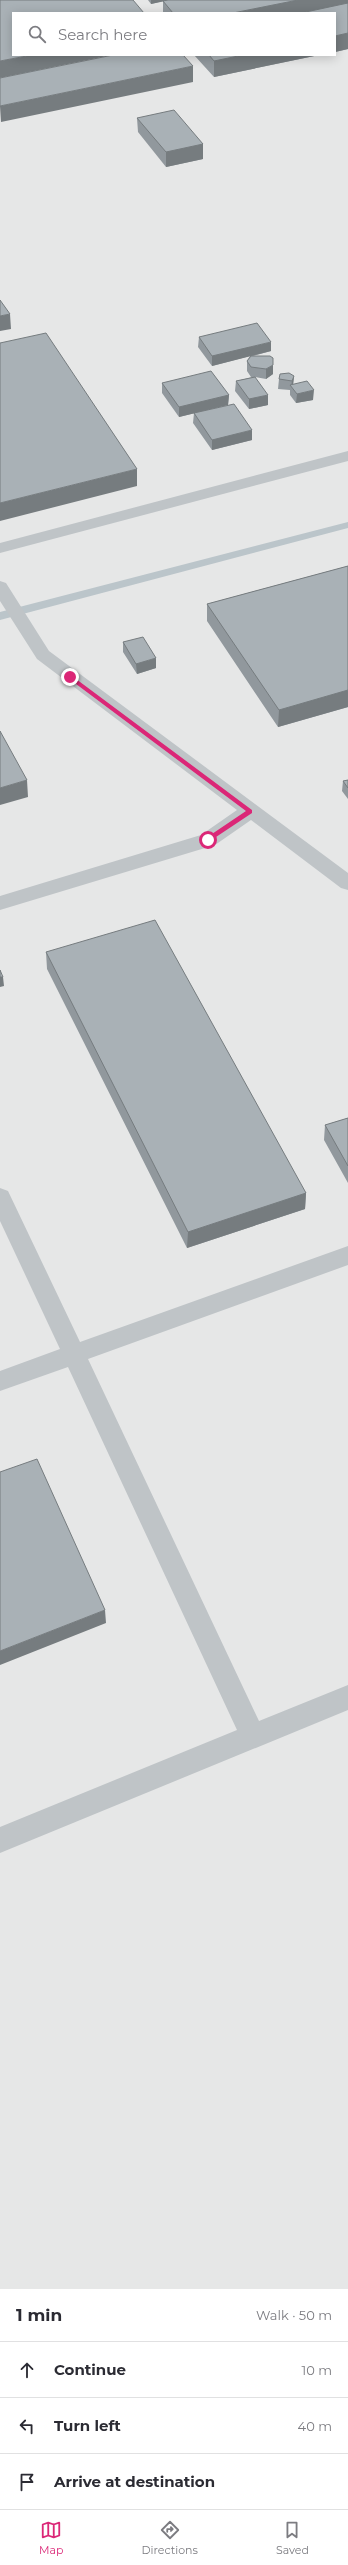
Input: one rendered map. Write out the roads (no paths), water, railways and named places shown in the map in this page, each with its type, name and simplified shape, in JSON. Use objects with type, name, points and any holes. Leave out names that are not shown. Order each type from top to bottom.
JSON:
[{"type":"lane","points":[[0,548],[348,456]]},
{"type":"lane","points":[[0,586],[43,655],[250,812],[348,883]]},
{"type":"lane","points":[[0,903],[208,840],[250,812]]},
{"type":"lane","points":[[0,1197],[72,1354],[253,1736]]},
{"type":"lane","points":[[0,1381],[348,1255]]},
{"type":"lane","points":[[0,1840],[348,1697]]},
{"type":"waterway","points":[[0,616],[348,525]]}]
